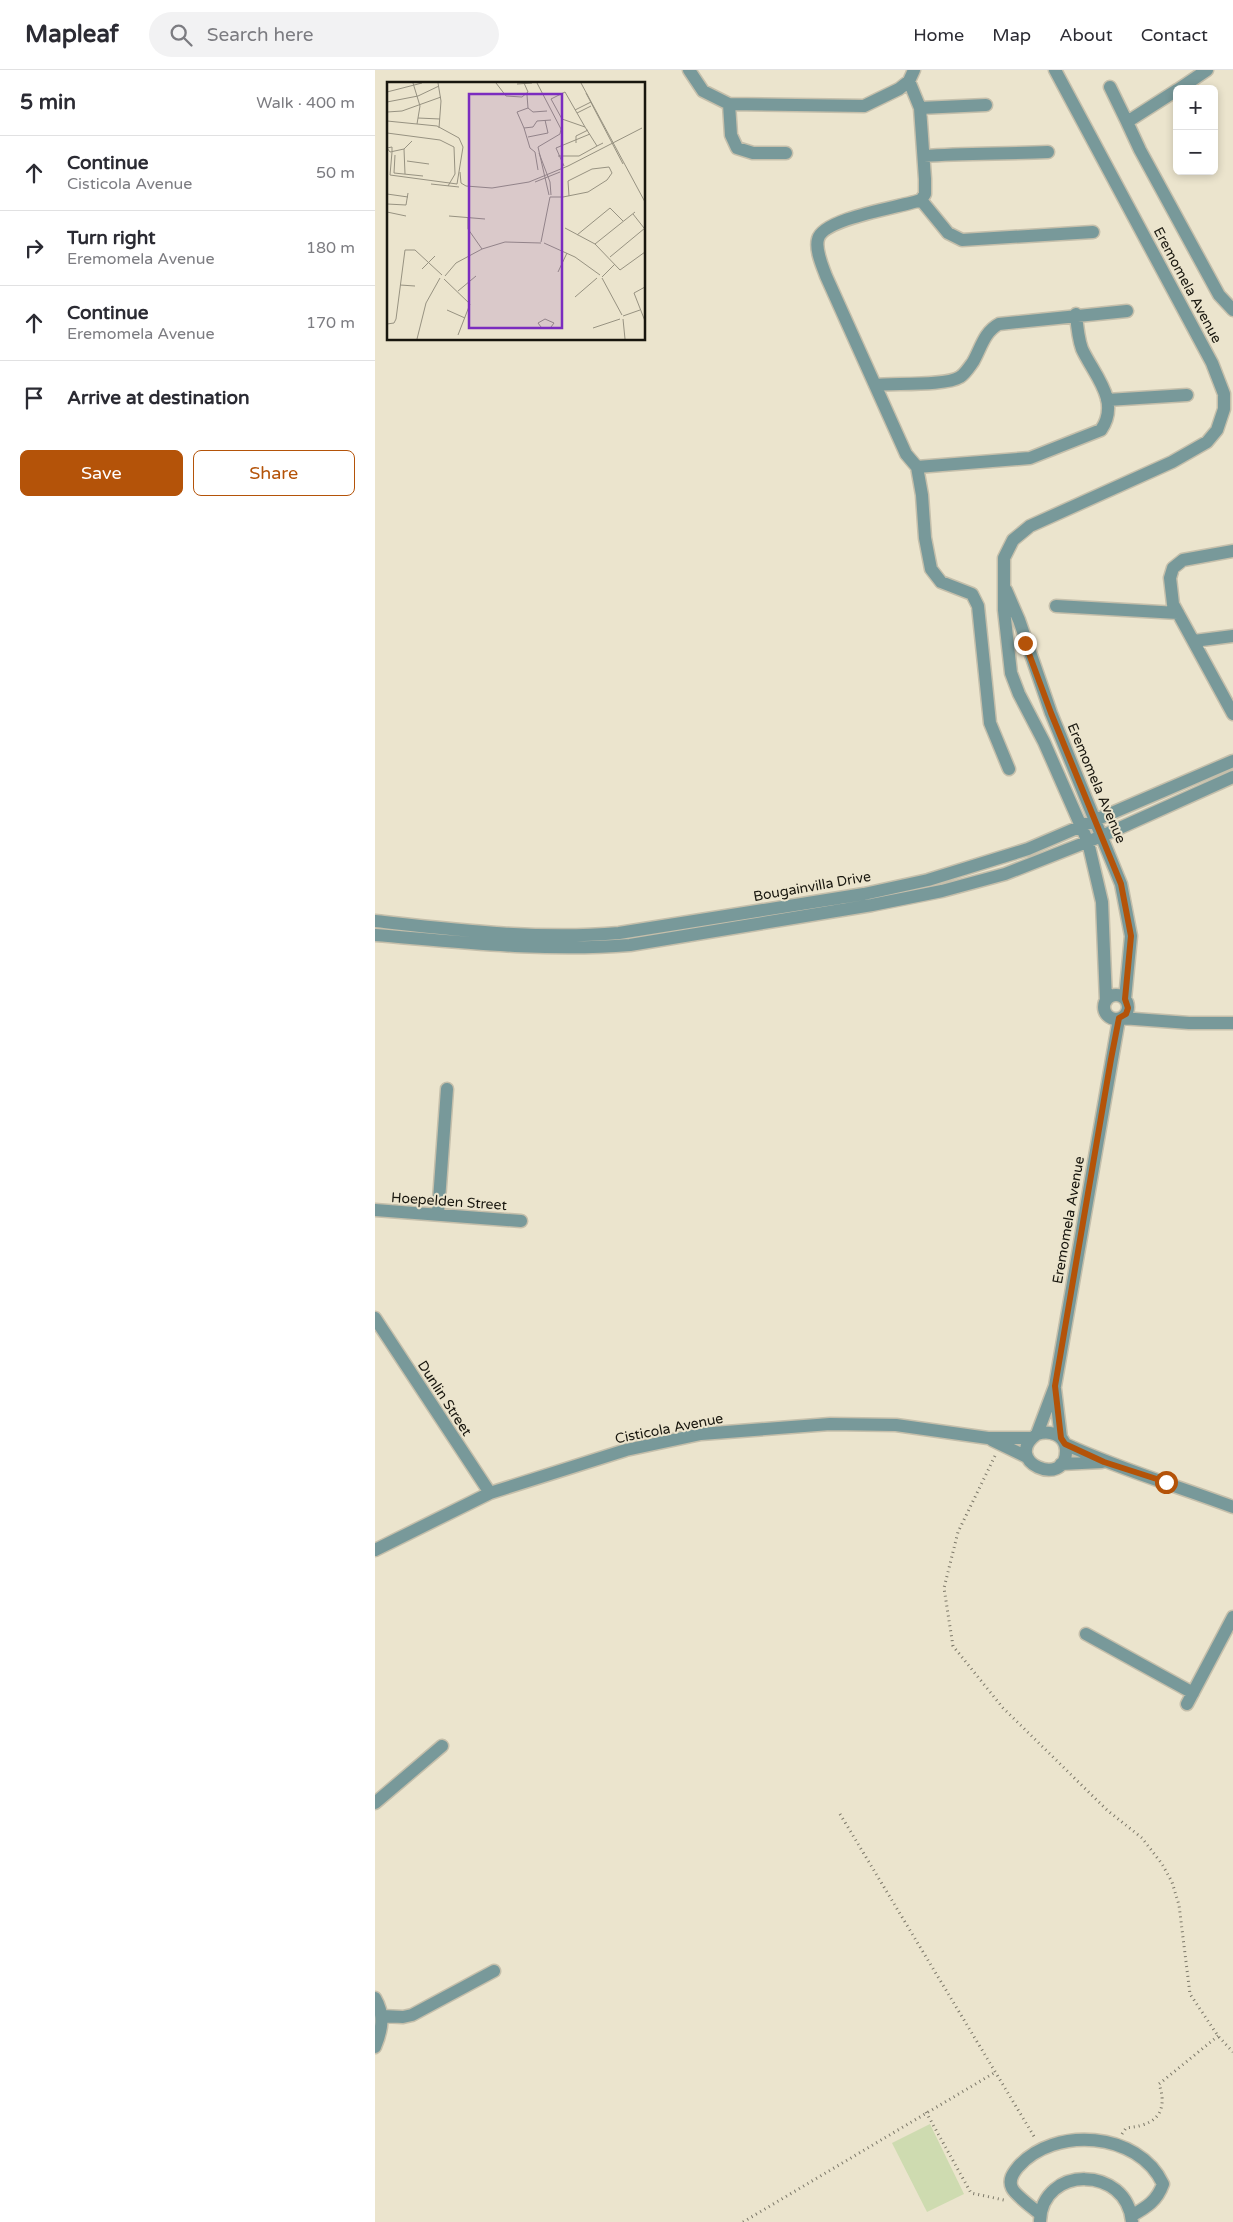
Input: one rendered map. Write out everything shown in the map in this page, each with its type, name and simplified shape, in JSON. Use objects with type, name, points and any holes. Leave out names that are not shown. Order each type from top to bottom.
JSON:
[{"type":"street","points":[[689,70],[703,91],[729,104],[864,106],[880,100],[912,76],[920,108],[925,194],[921,200],[834,224],[821,232],[818,238],[820,259],[907,454],[917,467],[922,495],[925,538],[931,569],[941,582],[972,594],[978,606],[990,723],[1009,769]]},
{"type":"street","name":"Eremomela Avenue","points":[[1055,70],[1212,363],[1224,394],[1224,409],[1217,430],[1207,442],[1172,462],[1041,520],[1019,533],[1007,550],[1004,558],[1006,627],[1014,684],[1044,742],[1088,842],[1102,902],[1106,1007],[1111,1059]]},
{"type":"street","points":[[1184,85],[1207,70]]},
{"type":"street","points":[[1110,87],[1140,150],[1219,295],[1233,310]]},
{"type":"street","points":[[1127,122],[1173,92]]},
{"type":"street","points":[[729,104],[731,135],[737,148],[753,154],[786,154]]},
{"type":"street","points":[[920,108],[986,105]]},
{"type":"street","points":[[924,156],[970,152],[983,155],[1048,152]]},
{"type":"street","points":[[921,200],[948,233],[962,240],[1093,232]]},
{"type":"street","points":[[875,385],[948,381],[961,377],[971,364],[985,336],[991,328],[999,324],[1076,314],[1127,311]]},
{"type":"street","points":[[917,467],[1030,458],[1101,430],[1107,422],[1106,392],[1081,347],[1076,314]]},
{"type":"street","points":[[1107,400],[1187,395]]},
{"type":"street","points":[[1233,550],[1183,560],[1173,568],[1170,578],[1173,604],[1233,714]]},
{"type":"street","name":"Eremomela Avenue","points":[[1004,586],[1019,620],[1051,713],[1121,884],[1131,936],[1126,1000]]},
{"type":"street","points":[[1056,606],[1178,613]]},
{"type":"street","points":[[1194,641],[1233,636]]},
{"type":"street","name":"Bougainvilla Drive","points":[[375,921],[481,932],[587,936],[863,894],[928,880],[974,867],[1028,848],[1233,761]]},
{"type":"street","name":"Bougainvilla Drive","points":[[375,936],[597,948],[872,905],[942,891],[1005,874],[1088,842],[1233,777]]},
{"type":"street","points":[[1103,917],[1127,915]]},
{"type":"street","points":[[1156,1019],[1119,995],[1111,996],[1106,1007],[1109,1016],[1120,1018],[1156,1019],[1189,1024],[1233,1023]]},
{"type":"street","points":[[1120,1018],[1126,1014],[1128,1008],[1126,1000]]},
{"type":"street","name":"Eremomela Avenue","points":[[1034,1436],[1055,1386],[1111,1059],[1120,1018]]},
{"type":"street","points":[[437,1214],[447,1089]]},
{"type":"street","name":"Hoepelden Street","points":[[375,1210],[521,1221]]},
{"type":"street","name":"Dunlin Street","points":[[375,1318],[490,1493]]},
{"type":"street","name":"Eremomela Avenue","points":[[1055,1386],[1063,1441]]},
{"type":"street","name":"Cisticola Avenue","points":[[375,1550],[490,1493],[626,1450],[701,1434],[830,1424],[896,1426],[988,1438],[1034,1436]]},
{"type":"street","points":[[1104,1462],[1061,1464],[1049,1470],[1042,1470],[1030,1463],[1026,1450],[1034,1436],[1049,1432],[1104,1462],[1166,1482],[1233,1507]]},
{"type":"street","name":"Cisticola Avenue","points":[[988,1438],[1027,1457]]},
{"type":"street","points":[[1061,1464],[1066,1451],[1063,1441]]},
{"type":"street","points":[[1086,1634],[1190,1698],[1233,1617]]},
{"type":"street","points":[[375,1803],[442,1746]]},
{"type":"street","points":[[382,2016],[403,2017],[412,2015],[494,1971]]},
{"type":"street","points":[[375,1998],[380,2006],[382,2016],[382,2027],[375,2047]]},
{"type":"street","points":[[1076,2139],[1119,2146],[1129,2150],[1142,2160],[1158,2174],[1163,2184],[1153,2204],[1132,2219],[1123,2197],[1111,2186],[1097,2179],[1080,2178],[1065,2183],[1051,2193],[1040,2218],[1030,2205],[1012,2189],[1010,2180],[1013,2173],[1027,2157],[1041,2150],[1058,2142],[1076,2139]]},
{"type":"path","points":[[1001,1444],[958,1532],[944,1588],[953,1646],[1003,1708],[1107,1810],[1142,1838],[1162,1864],[1172,1882],[1179,1905],[1190,1994],[1218,2036],[1233,2052]]},
{"type":"path","points":[[840,1814],[1041,2150]]},
{"type":"path","points":[[1119,2146],[1122,2133],[1127,2128],[1142,2126],[1153,2120],[1161,2112],[1163,2095],[1159,2084],[1218,2036]]},
{"type":"path","points":[[743,2222],[994,2073]]},
{"type":"path","points":[[926,2112],[971,2193],[1030,2205]]},
{"type":"green space","points":[[930,2124],[964,2194],[927,2212],[892,2143]]},
{"type":"route","points":[[1025,643],[1051,713],[1110,853],[1121,884],[1131,936],[1125,999],[1128,1002],[1128,1008],[1126,1014],[1119,1018],[1111,1059],[1055,1386],[1061,1438],[1065,1444],[1104,1462],[1166,1482]]}]
